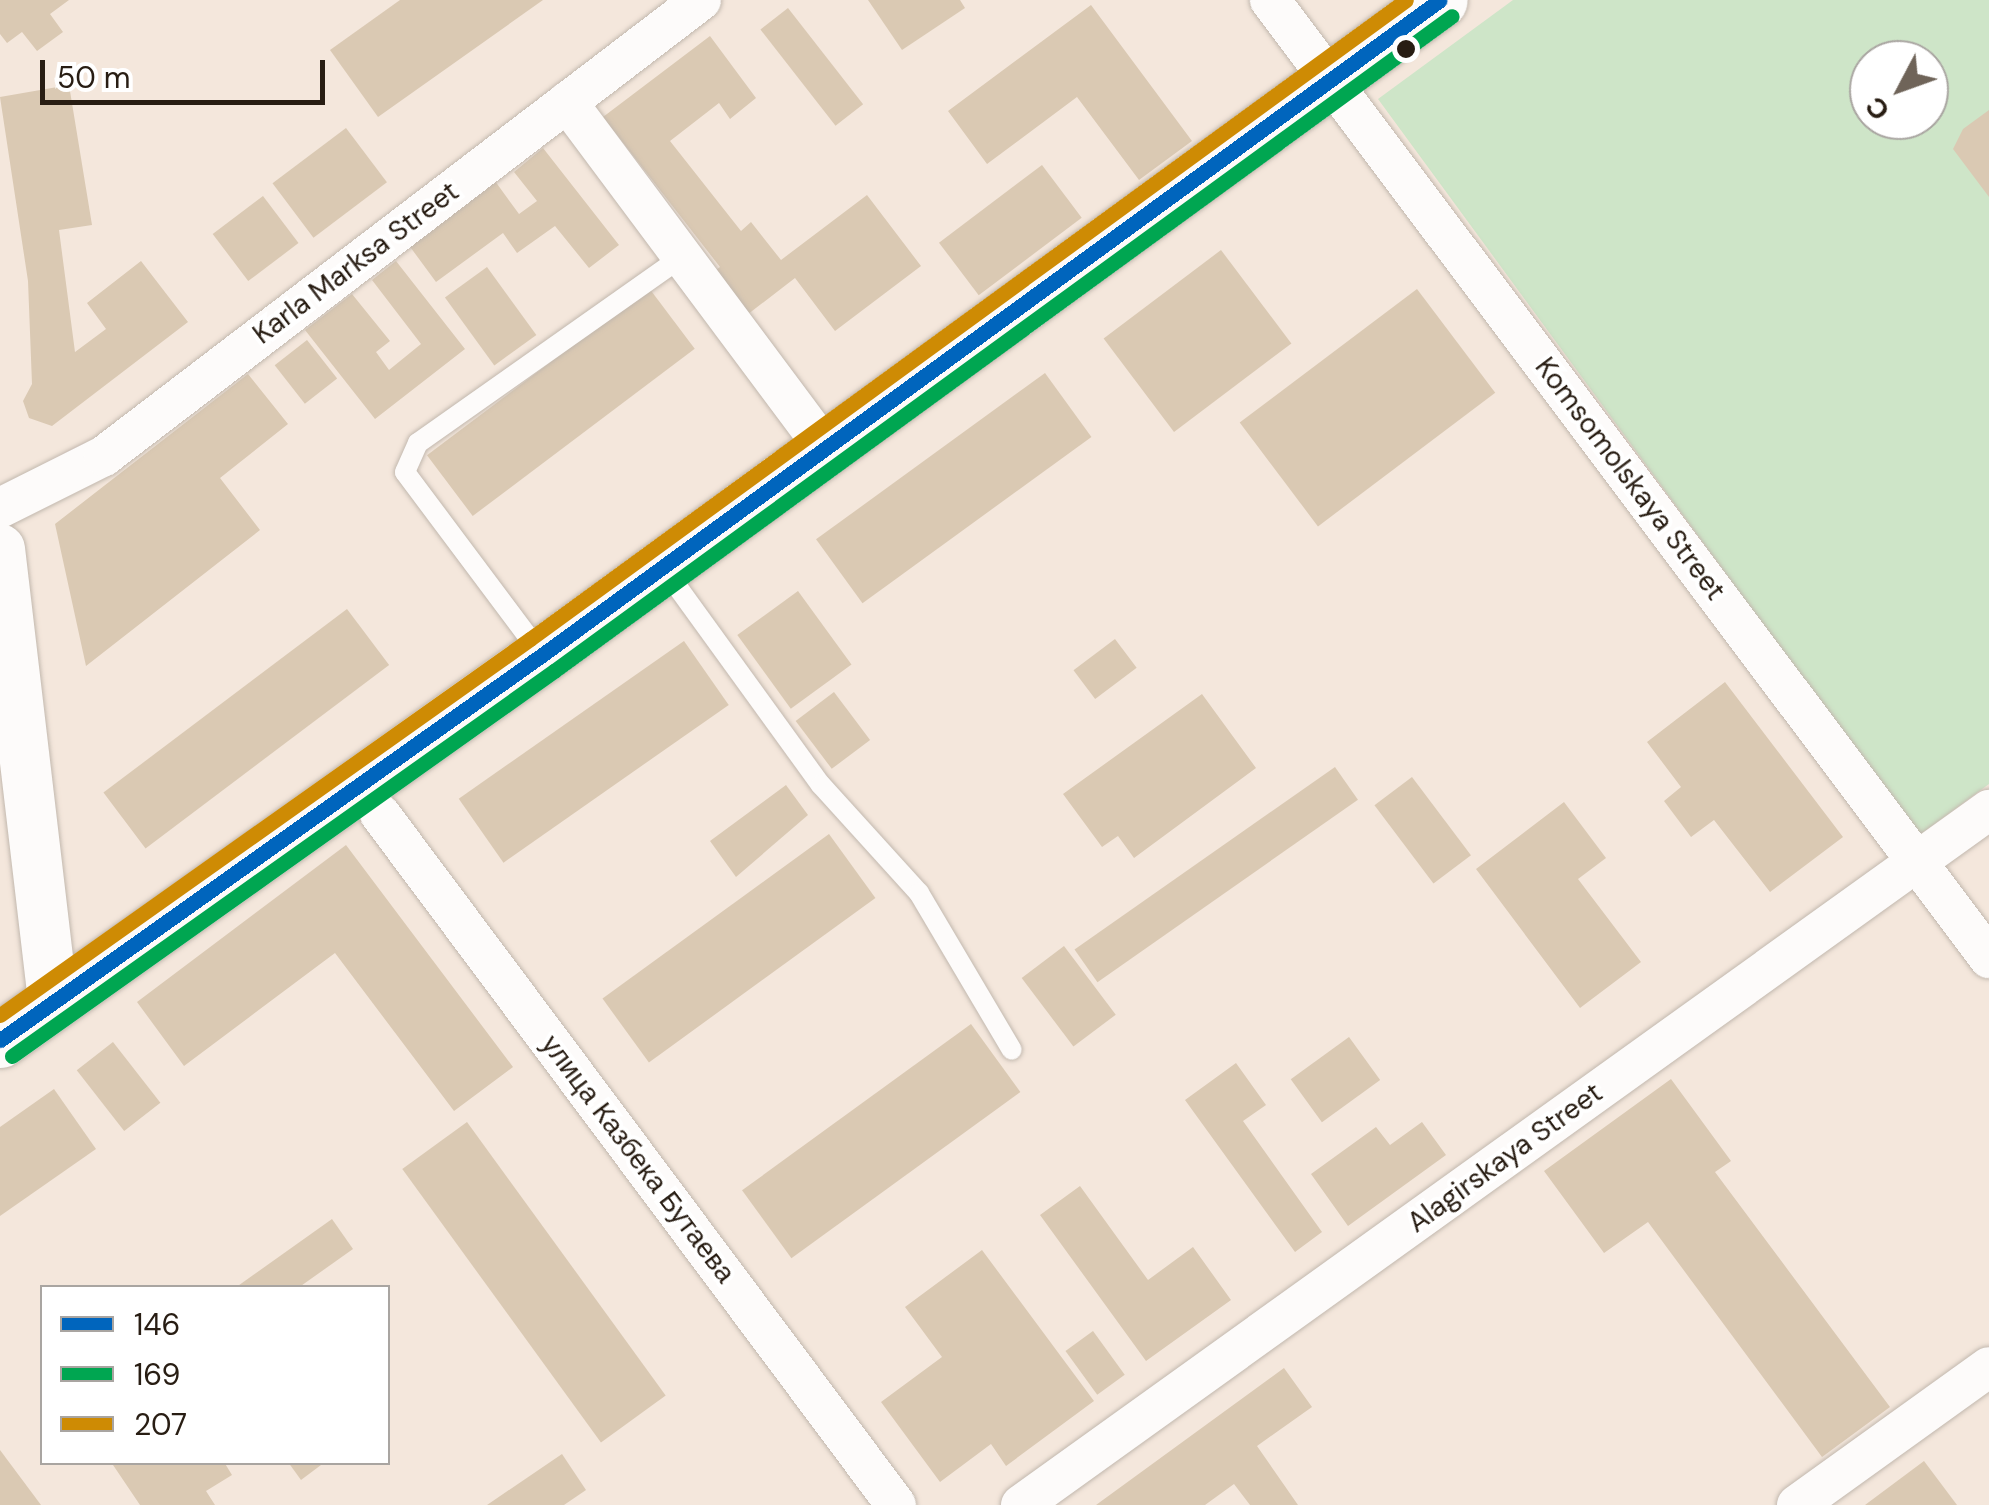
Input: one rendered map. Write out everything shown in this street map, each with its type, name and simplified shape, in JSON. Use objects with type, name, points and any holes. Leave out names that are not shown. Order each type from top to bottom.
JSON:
[{"type":"main road","points":[[0,1040],[542,656],[1440,0]]},
{"type":"street","name":"Karla Marksa Street","points":[[0,508],[104,456],[701,0]]},
{"type":"street","name":"Komsomolskaya Street","points":[[1270,0],[1989,958]]},
{"type":"street","points":[[567,102],[826,448]]},
{"type":"street","points":[[0,549],[53,1002]]},
{"type":"street","name":"Alagirskaya Street","points":[[1021,1505],[1989,810]]},
{"type":"street","name":"улица Казбека Бутаева","points":[[380,814],[896,1505]]},
{"type":"street","points":[[1796,1505],[1989,1367]]},
{"type":"lane","points":[[542,656],[406,472],[418,444],[682,256]]},
{"type":"lane","points":[[662,566],[821,786],[919,892],[1012,1050]]},
{"type":"green space","points":[[1513,0],[1989,0],[1989,784],[1918,836],[1378,99]]},
{"type":"building","points":[[0,0],[69,0],[50,14],[63,32],[37,51],[22,32],[7,43],[0,34]]},
{"type":"building","points":[[400,0],[543,0],[378,117],[330,50]]},
{"type":"building","points":[[868,0],[960,0],[965,8],[902,50]]},
{"type":"building","points":[[1091,5],[1192,141],[1139,180],[1077,97],[987,164],[948,111]]},
{"type":"building","points":[[788,8],[863,104],[836,126],[760,30]]},
{"type":"building","points":[[710,36],[756,98],[730,119],[719,103],[670,141],[741,231],[751,222],[781,260],[867,195],[921,266],[835,331],[795,278],[743,318],[709,275],[720,267],[603,117]]},
{"type":"building","points":[[69,85],[92,225],[59,230],[75,352],[106,329],[87,303],[141,261],[188,322],[52,426],[29,418],[23,401],[32,384],[28,281],[0,97]]},
{"type":"building","points":[[1989,110],[1989,197],[1953,149],[1963,129]]},
{"type":"building","points":[[346,128],[387,182],[313,238],[273,183]]},
{"type":"building","points":[[543,148],[619,245],[589,268],[555,226],[517,253],[503,233],[436,282],[408,244],[495,181],[519,214],[537,201],[514,172]]},
{"type":"building","points":[[1042,165],[1082,218],[979,295],[939,243]]},
{"type":"building","points":[[263,196],[299,243],[248,281],[213,234]]},
{"type":"building","points":[[1221,250],[1291,343],[1174,432],[1104,338]]},
{"type":"building","points":[[396,261],[465,349],[375,419],[305,330],[352,294],[390,341],[376,352],[389,370],[421,344],[372,280]]},
{"type":"building","points":[[487,267],[536,335],[494,366],[445,298]]},
{"type":"building","points":[[649,288],[695,349],[473,516],[427,455]]},
{"type":"building","points":[[1417,289],[1495,393],[1318,526],[1240,423]]},
{"type":"building","points":[[307,340],[337,379],[305,404],[275,365]]},
{"type":"building","points":[[1045,373],[1091,437],[862,603],[816,539]]},
{"type":"building","points":[[248,374],[288,424],[220,478],[260,530],[86,666],[55,524]]},
{"type":"building","points":[[798,591],[851,665],[791,709],[737,635]]},
{"type":"building","points":[[347,609],[389,665],[146,848],[103,793]]},
{"type":"building","points":[[1115,639],[1137,668],[1095,699],[1073,670]]},
{"type":"building","points":[[684,641],[729,705],[503,863],[459,799]]},
{"type":"building","points":[[1725,682],[1843,837],[1770,892],[1714,820],[1691,837],[1664,801],[1681,787],[1647,742]]},
{"type":"building","points":[[834,692],[870,740],[832,769],[796,721]]},
{"type":"building","points":[[1202,694],[1256,768],[1134,858],[1118,836],[1102,847],[1063,794]]},
{"type":"building","points":[[1335,767],[1358,800],[1097,982],[1075,949]]},
{"type":"building","points":[[1412,777],[1471,855],[1433,884],[1374,805]]},
{"type":"building","points":[[786,785],[808,815],[736,877],[710,841]]},
{"type":"building","points":[[1564,802],[1606,858],[1578,879],[1641,962],[1580,1008],[1476,869]]},
{"type":"building","points":[[829,834],[875,898],[649,1062],[602,999]]},
{"type":"building","points":[[346,845],[513,1067],[454,1111],[335,953],[184,1066],[137,1002]]},
{"type":"building","points":[[1064,946],[1116,1015],[1073,1047],[1022,978]]},
{"type":"building","points":[[971,1024],[1020,1092],[791,1258],[742,1190]]},
{"type":"building","points":[[1349,1037],[1380,1080],[1322,1122],[1291,1079]]},
{"type":"building","points":[[113,1042],[160,1103],[124,1131],[77,1070]]},
{"type":"building","points":[[1236,1063],[1266,1105],[1243,1121],[1322,1232],[1295,1252],[1185,1100]]},
{"type":"building","points":[[1671,1079],[1731,1161],[1715,1172],[1890,1407],[1822,1457],[1648,1222],[1604,1253],[1544,1171]]},
{"type":"building","points":[[54,1089],[96,1149],[0,1216],[0,1127]]},
{"type":"building","points":[[467,1122],[666,1395],[601,1442],[402,1169]]},
{"type":"building","points":[[1422,1122],[1446,1155],[1348,1226],[1311,1174],[1376,1127],[1390,1145]]},
{"type":"building","points":[[1080,1186],[1148,1280],[1193,1247],[1231,1300],[1146,1361],[1040,1215]]},
{"type":"building","points":[[332,1219],[353,1249],[302,1285],[239,1285]]},
{"type":"building","points":[[982,1250],[1094,1401],[1006,1466],[991,1444],[940,1482],[881,1402],[942,1357],[905,1307]]},
{"type":"building","points":[[1093,1331],[1125,1375],[1097,1395],[1065,1351]]},
{"type":"building","points":[[1284,1368],[1312,1407],[1257,1446],[1298,1505],[1250,1505],[1234,1484],[1205,1505],[1096,1505]]},
{"type":"building","points":[[0,1450],[41,1505],[0,1505]]},
{"type":"building","points":[[562,1454],[586,1490],[564,1505],[487,1505]]},
{"type":"building","points":[[1924,1461],[1957,1505],[1865,1505]]},
{"type":"building","points":[[113,1465],[226,1465],[232,1475],[206,1491],[215,1505],[140,1505]]},
{"type":"building","points":[[290,1465],[321,1465],[301,1480]]},
{"type":"transit line","name":"207","points":[[0,1015],[530,639],[1406,0]]},
{"type":"transit line","name":"146","points":[[0,1040],[542,655],[1440,0]]},
{"type":"transit line","name":"169","points":[[12,1056],[554,671],[1452,16]]}]
